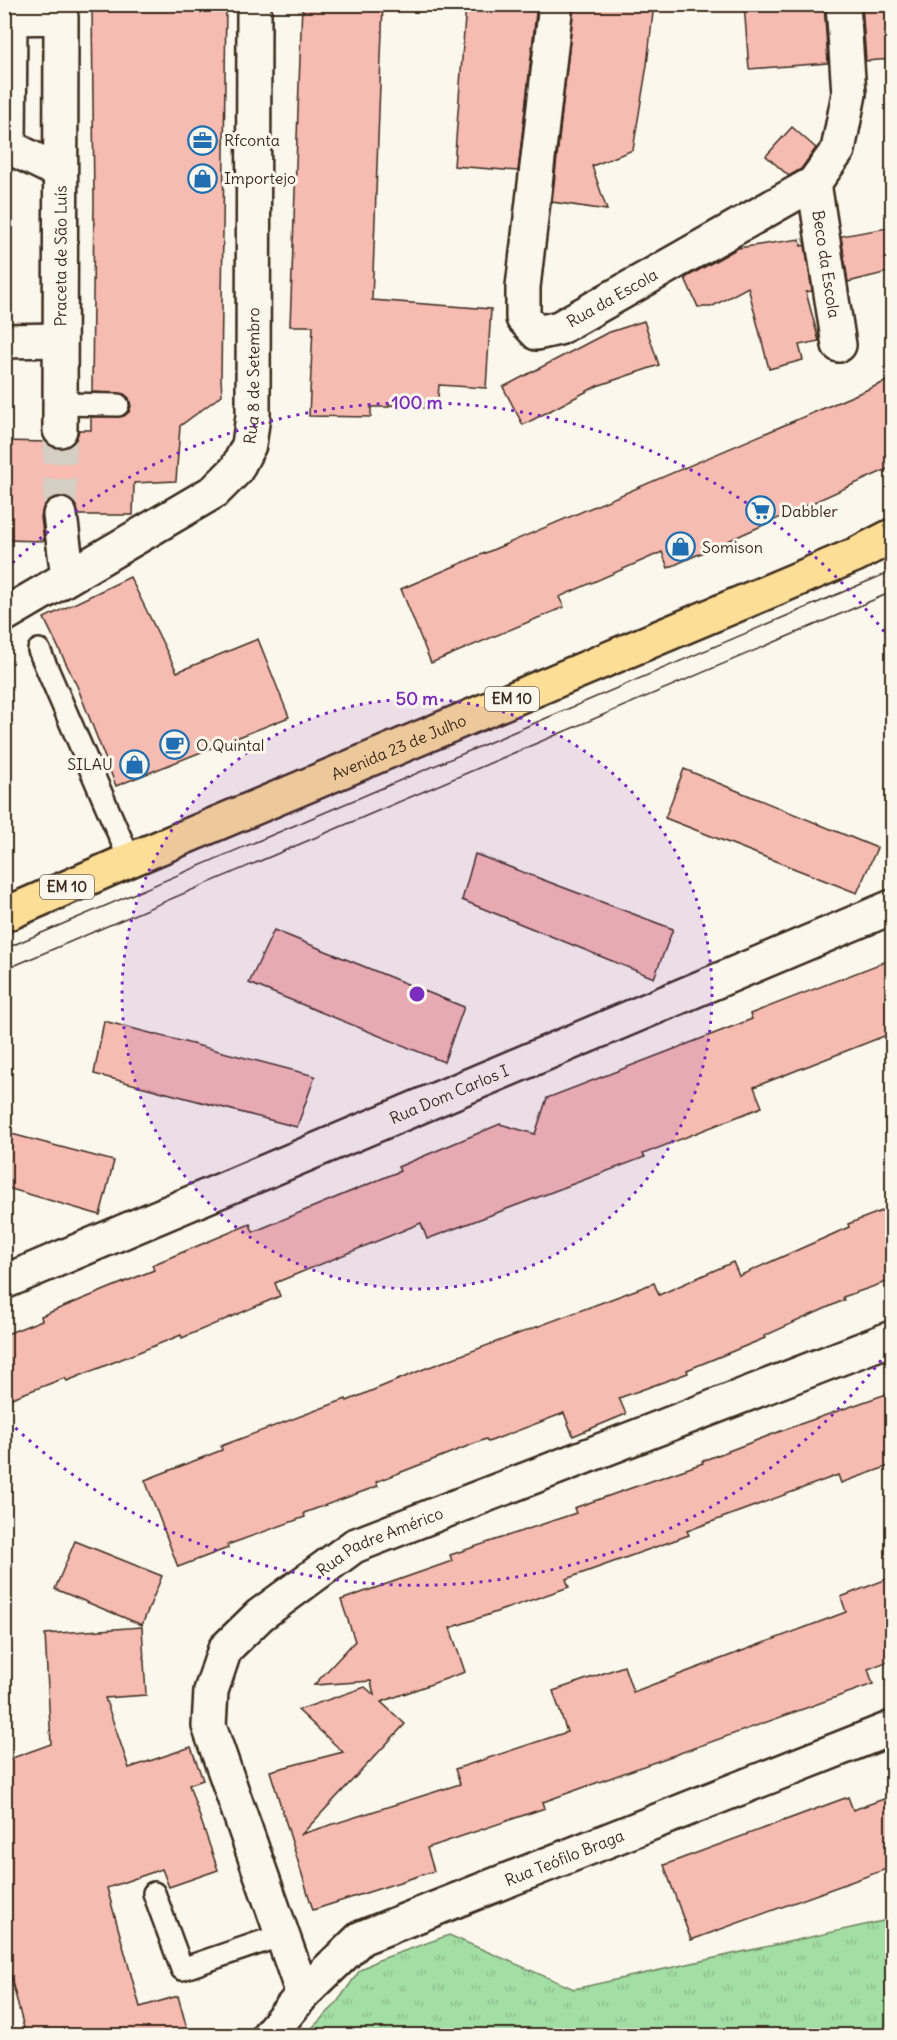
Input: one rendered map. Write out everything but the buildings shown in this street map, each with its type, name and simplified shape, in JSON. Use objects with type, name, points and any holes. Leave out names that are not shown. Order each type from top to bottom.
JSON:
[{"type":"main road","name":"Avenida 23 de Julho","points":[[4,915],[855,555],[892,536]]},
{"type":"street","name":"Rua 8 de Setembro","points":[[4,615],[215,491],[236,470],[249,445],[253,404],[254,4]]},
{"type":"street","name":"Rua da Escola","points":[[556,4],[523,287],[523,318],[537,333],[559,328],[814,183],[838,150],[849,94],[843,4]]},
{"type":"street","name":"Praceta de São Luís","points":[[60,172],[60,417]]},
{"type":"street","name":"Beco da Escola","points":[[814,183],[839,345]]},
{"type":"street","name":"Praceta de São Luís","points":[[4,341],[60,340]]},
{"type":"street","points":[[60,515],[68,577]]},
{"type":"street","name":"Rua Dom Carlos I","points":[[4,1282],[892,907]]},
{"type":"street","name":"Rua Padre Américo","points":[[303,1994],[209,1726],[211,1691],[225,1649],[260,1615],[354,1546],[892,1338]]},
{"type":"street","name":"Rua Teófilo Braga","points":[[268,2036],[303,1994],[361,1938],[892,1728]]},
{"type":"lane","name":"Praceta de São Luís","points":[[60,417],[117,405]]},
{"type":"lane","points":[[39,650],[130,860]]},
{"type":"lane","points":[[154,1893],[182,1969],[282,1935]]},
{"type":"green space","points":[[892,1919],[892,2035],[305,2035],[335,2005],[360,1970],[376,1961],[449,1935],[574,1989]]},
{"type":"tunnel","points":[[60,430],[60,515]]},
{"type":"tram line","points":[[4,949],[892,571]]},
{"type":"tram line","points":[[4,970],[892,592]]},
{"type":"place","name":"Rfconta","points":[[203,140]]},
{"type":"place","name":"Importejo","points":[[203,178]]},
{"type":"place","name":"Dabbler","points":[[760,511]]},
{"type":"place","name":"Somison","points":[[681,547]]},
{"type":"place","name":"O Quintal","points":[[175,745]]},
{"type":"place","name":"SILAU","points":[[134,764]]}]
